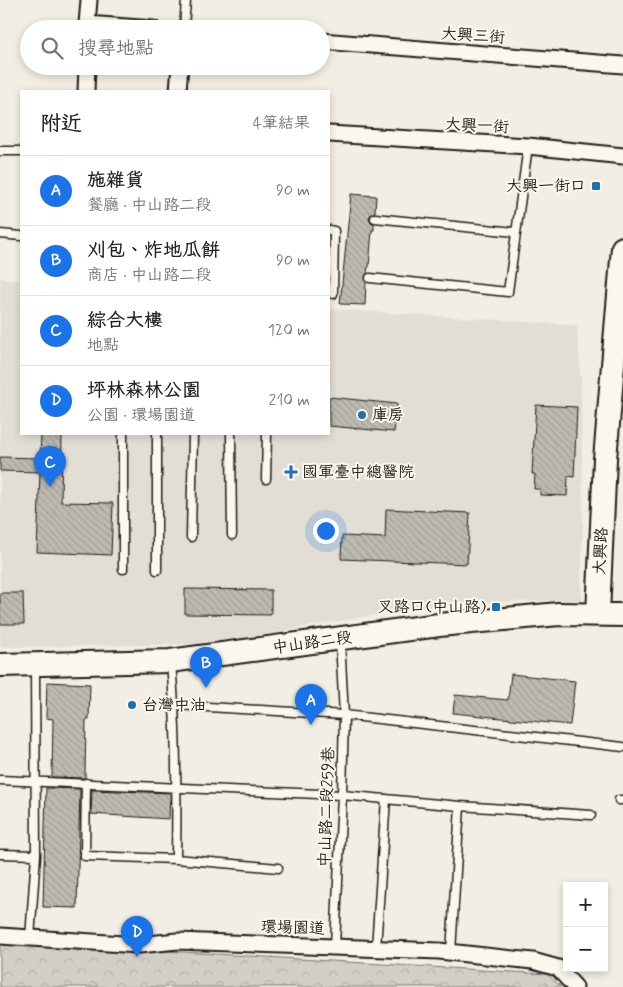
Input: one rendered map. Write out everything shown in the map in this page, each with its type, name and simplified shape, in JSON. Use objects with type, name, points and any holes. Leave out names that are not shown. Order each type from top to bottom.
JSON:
[{"type":"street","points":[[87,20],[89,0]]},
{"type":"street","name":"大興三街","points":[[330,43],[623,65]]},
{"type":"street","points":[[86,90],[87,75]]},
{"type":"street","points":[[178,90],[179,75]]},
{"type":"street","name":"大興一街","points":[[330,134],[528,146],[623,156]]},
{"type":"street","name":"大興路","points":[[598,614],[606,459],[623,248]]},
{"type":"street","name":"中山路二段","points":[[0,665],[170,661],[439,625],[559,614],[623,615]]},
{"type":"street","name":"環場園道","points":[[0,936],[139,945],[177,941],[451,952],[533,960],[558,968],[575,987]]},
{"type":"lane","points":[[185,20],[186,0]]},
{"type":"lane","points":[[370,278],[508,292],[528,146]]},
{"type":"lane","points":[[0,151],[20,151]]},
{"type":"lane","points":[[375,218],[515,232]]},
{"type":"lane","points":[[330,230],[334,231],[333,294]]},
{"type":"lane","points":[[0,234],[20,236]]},
{"type":"lane","points":[[122,569],[123,435]]},
{"type":"lane","points":[[157,435],[157,570]]},
{"type":"lane","points":[[191,537],[193,435]]},
{"type":"lane","points":[[231,435],[232,535]]},
{"type":"lane","points":[[266,479],[267,435]]},
{"type":"lane","name":"中山路二段259巷","points":[[335,946],[344,715],[339,639]]},
{"type":"lane","points":[[170,661],[175,705],[178,787],[176,859]]},
{"type":"lane","points":[[30,938],[36,855],[35,665]]},
{"type":"lane","points":[[175,705],[344,715],[621,747]]},
{"type":"lane","points":[[0,780],[342,795],[460,806],[591,815]]},
{"type":"lane","points":[[86,783],[85,856],[176,859],[278,868]]},
{"type":"lane","points":[[376,948],[386,798]]},
{"type":"lane","points":[[451,952],[460,806]]},
{"type":"lane","points":[[0,854],[36,855]]},
{"type":"shaded area","name":"國軍臺中總醫院","points":[[0,278],[20,281],[20,435],[330,435],[330,309],[577,325],[581,381],[583,511],[581,600],[501,602],[409,609],[210,644],[0,647]]},
{"type":"green space","points":[[0,941],[547,974],[561,987],[0,987]]},
{"type":"building","points":[[351,194],[376,196],[375,212],[369,218],[374,224],[374,230],[372,230],[369,267],[365,277],[365,305],[340,304]]},
{"type":"building","name":"庫房","points":[[330,397],[397,404],[394,432],[330,426]]},
{"type":"building","points":[[536,405],[577,407],[574,477],[568,476],[567,496],[540,495],[540,489],[534,489],[535,474],[532,474]]},
{"type":"building","points":[[41,435],[62,435],[61,502],[113,503],[111,555],[37,552],[40,472],[0,471],[0,457],[40,458]]},
{"type":"building","points":[[386,509],[470,513],[467,564],[341,559],[342,536],[385,538]]},
{"type":"building","points":[[185,589],[271,590],[271,615],[185,614]]},
{"type":"building","points":[[0,593],[23,593],[24,624],[0,624]]},
{"type":"building","points":[[511,674],[575,681],[570,725],[453,713],[455,695],[508,700]]},
{"type":"building","points":[[47,682],[90,684],[89,720],[86,720],[85,778],[52,777],[53,719],[46,718]]},
{"type":"building","points":[[46,788],[80,789],[77,908],[43,907]]},
{"type":"building","points":[[92,790],[170,793],[169,819],[91,814]]},
{"type":"place","name":"大興一街口","points":[[596,186]]},
{"type":"place","name":"庫房","points":[[362,415]]},
{"type":"place","name":"國軍臺中總醫院","points":[[291,472]]},
{"type":"place","name":"綜合大樓","points":[[50,487]]},
{"type":"place","name":"叉路口(中山路)","points":[[496,607]]},
{"type":"place","name":"刈包、炸地瓜餅","points":[[206,688]]},
{"type":"place","name":"台灣中油","points":[[132,705]]},
{"type":"place","name":"施雜貨","points":[[311,725]]},
{"type":"place","name":"坪林森林公園","points":[[137,957]]}]
